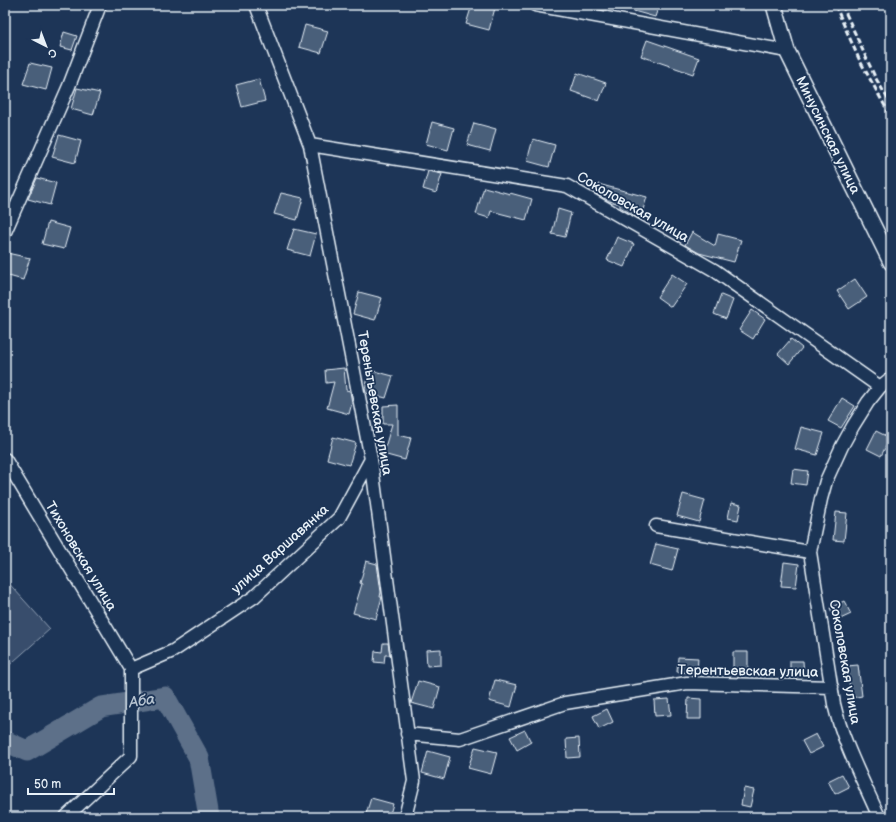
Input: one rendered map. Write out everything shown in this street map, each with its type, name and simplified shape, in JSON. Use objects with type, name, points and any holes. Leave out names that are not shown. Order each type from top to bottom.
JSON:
[{"type":"main road","name":"Минусинская улица","points":[[774,5],[787,51],[891,262]]},
{"type":"street","points":[[5,232],[69,86],[100,5]]},
{"type":"street","name":"Тереньтьевская улица","points":[[256,5],[310,145],[371,459],[414,781],[405,817]]},
{"type":"street","points":[[535,5],[787,51]]},
{"type":"street","name":"Соколовская улица","points":[[310,145],[567,186],[714,270],[880,387]]},
{"type":"street","name":"Соколовская улица","points":[[879,817],[843,736],[838,718],[810,552],[821,499],[830,473],[842,446],[868,402],[880,387],[891,378]]},
{"type":"street","name":"Тихоновская улица","points":[[5,459],[131,669]]},
{"type":"street","name":"улица Варшавянка","points":[[131,669],[173,651],[254,597],[339,518],[371,459]]},
{"type":"street","points":[[656,526],[810,552]]},
{"type":"street","points":[[66,817],[131,756],[131,669]]},
{"type":"street","name":"Терентьевская улица","points":[[407,734],[460,739],[564,703],[687,683],[832,687]]},
{"type":"shaded area","points":[[5,579],[50,629],[5,669]]},
{"type":"building","points":[[472,5],[482,5],[495,8],[489,30],[466,24]]},
{"type":"building","points":[[623,5],[659,5],[655,17],[623,8]]},
{"type":"building","points":[[305,25],[328,31],[321,53],[299,47]]},
{"type":"building","points":[[64,32],[77,36],[72,50],[60,47]]},
{"type":"building","points":[[647,40],[699,58],[693,74],[641,56]]},
{"type":"building","points":[[30,63],[52,68],[46,90],[23,84]]},
{"type":"building","points":[[577,73],[606,83],[599,101],[571,91]]},
{"type":"building","points":[[259,79],[265,101],[242,107],[236,85]]},
{"type":"building","points":[[77,88],[100,93],[93,115],[71,109]]},
{"type":"building","points":[[432,122],[454,128],[448,150],[426,144]]},
{"type":"building","points":[[474,123],[496,129],[490,151],[467,145]]},
{"type":"building","points":[[59,135],[81,141],[75,163],[52,157]]},
{"type":"building","points":[[533,139],[555,145],[549,167],[527,161]]},
{"type":"building","points":[[428,171],[442,174],[436,193],[423,189]]},
{"type":"building","points":[[37,178],[56,183],[50,205],[28,199]]},
{"type":"building","points":[[598,184],[647,197],[640,219],[620,207],[620,204],[609,201],[595,193]]},
{"type":"building","points":[[484,187],[532,199],[526,220],[491,211],[489,218],[476,214]]},
{"type":"building","points":[[281,193],[303,198],[297,220],[274,214]]},
{"type":"building","points":[[558,209],[571,213],[565,237],[552,234]]},
{"type":"building","points":[[48,222],[70,228],[64,249],[42,244]]},
{"type":"building","points":[[294,229],[316,234],[310,256],[287,250]]},
{"type":"building","points":[[692,232],[715,246],[718,234],[741,240],[734,262],[699,253],[685,245]]},
{"type":"building","points":[[617,237],[634,244],[624,267],[607,260]]},
{"type":"building","points":[[7,253],[30,258],[23,280],[5,275],[5,261]]},
{"type":"building","points":[[672,274],[687,284],[671,307],[657,297]]},
{"type":"building","points":[[855,279],[867,297],[849,309],[837,291]]},
{"type":"building","points":[[359,292],[382,298],[375,320],[353,314]]},
{"type":"building","points":[[721,295],[733,300],[726,319],[714,314]]},
{"type":"building","points":[[752,310],[765,319],[753,339],[739,330]]},
{"type":"building","points":[[791,339],[802,348],[789,364],[778,354]]},
{"type":"building","points":[[344,368],[346,390],[350,391],[352,403],[349,414],[327,408],[334,382],[326,383],[325,370]]},
{"type":"building","points":[[370,370],[393,376],[386,398],[366,393],[365,389]]},
{"type":"building","points":[[842,398],[855,406],[841,428],[828,421]]},
{"type":"building","points":[[398,405],[398,435],[411,438],[405,460],[383,454],[392,424],[383,424],[383,406]]},
{"type":"building","points":[[801,427],[824,433],[817,455],[795,449]]},
{"type":"building","points":[[876,431],[890,438],[881,456],[867,449]]},
{"type":"building","points":[[333,437],[356,443],[349,465],[327,459]]},
{"type":"building","points":[[793,469],[808,471],[806,485],[791,483]]},
{"type":"building","points":[[683,494],[705,500],[699,522],[677,516]]},
{"type":"building","points":[[731,503],[741,505],[738,520],[728,518]]},
{"type":"building","points":[[836,512],[847,513],[844,541],[833,540]]},
{"type":"building","points":[[656,544],[678,549],[672,571],[650,565]]},
{"type":"building","points":[[366,561],[377,564],[381,592],[380,597],[382,597],[376,619],[353,613],[362,584],[360,583]]},
{"type":"building","points":[[784,562],[799,564],[796,587],[781,586]]},
{"type":"building","points":[[844,601],[851,614],[836,621],[830,608]]},
{"type":"building","points":[[383,643],[388,643],[390,655],[385,655],[384,663],[374,662],[375,651],[382,652]]},
{"type":"building","points":[[441,649],[441,665],[427,666],[426,650]]},
{"type":"building","points":[[733,652],[748,652],[748,671],[733,671]]},
{"type":"building","points":[[678,657],[698,658],[697,673],[677,672]]},
{"type":"building","points":[[790,661],[803,661],[804,676],[790,676]]},
{"type":"building","points":[[858,665],[862,696],[851,698],[847,666]]},
{"type":"building","points":[[495,680],[517,685],[511,707],[489,701]]},
{"type":"building","points":[[418,681],[440,687],[434,709],[411,703]]},
{"type":"building","points":[[688,698],[701,699],[701,719],[687,719]]},
{"type":"building","points":[[669,699],[671,715],[655,716],[654,700]]},
{"type":"building","points":[[607,709],[613,722],[599,729],[593,716]]},
{"type":"building","points":[[525,730],[531,742],[517,750],[510,737]]},
{"type":"building","points":[[816,734],[823,747],[809,754],[802,741]]},
{"type":"building","points":[[579,738],[580,757],[567,758],[566,739]]},
{"type":"building","points":[[475,747],[497,752],[491,774],[468,768]]},
{"type":"building","points":[[428,751],[450,757],[444,779],[422,773]]},
{"type":"building","points":[[842,774],[849,787],[835,794],[828,781]]},
{"type":"building","points":[[744,788],[754,790],[750,807],[741,805]]},
{"type":"building","points":[[371,798],[393,804],[389,817],[365,817]]},
{"type":"waterway","name":"Аба","points":[[5,741],[27,751],[101,707],[165,697],[199,758],[209,817]]},
{"type":"railway","points":[[835,5],[859,59],[891,117]]},
{"type":"railway","points":[[842,5],[875,77],[891,104]]}]
